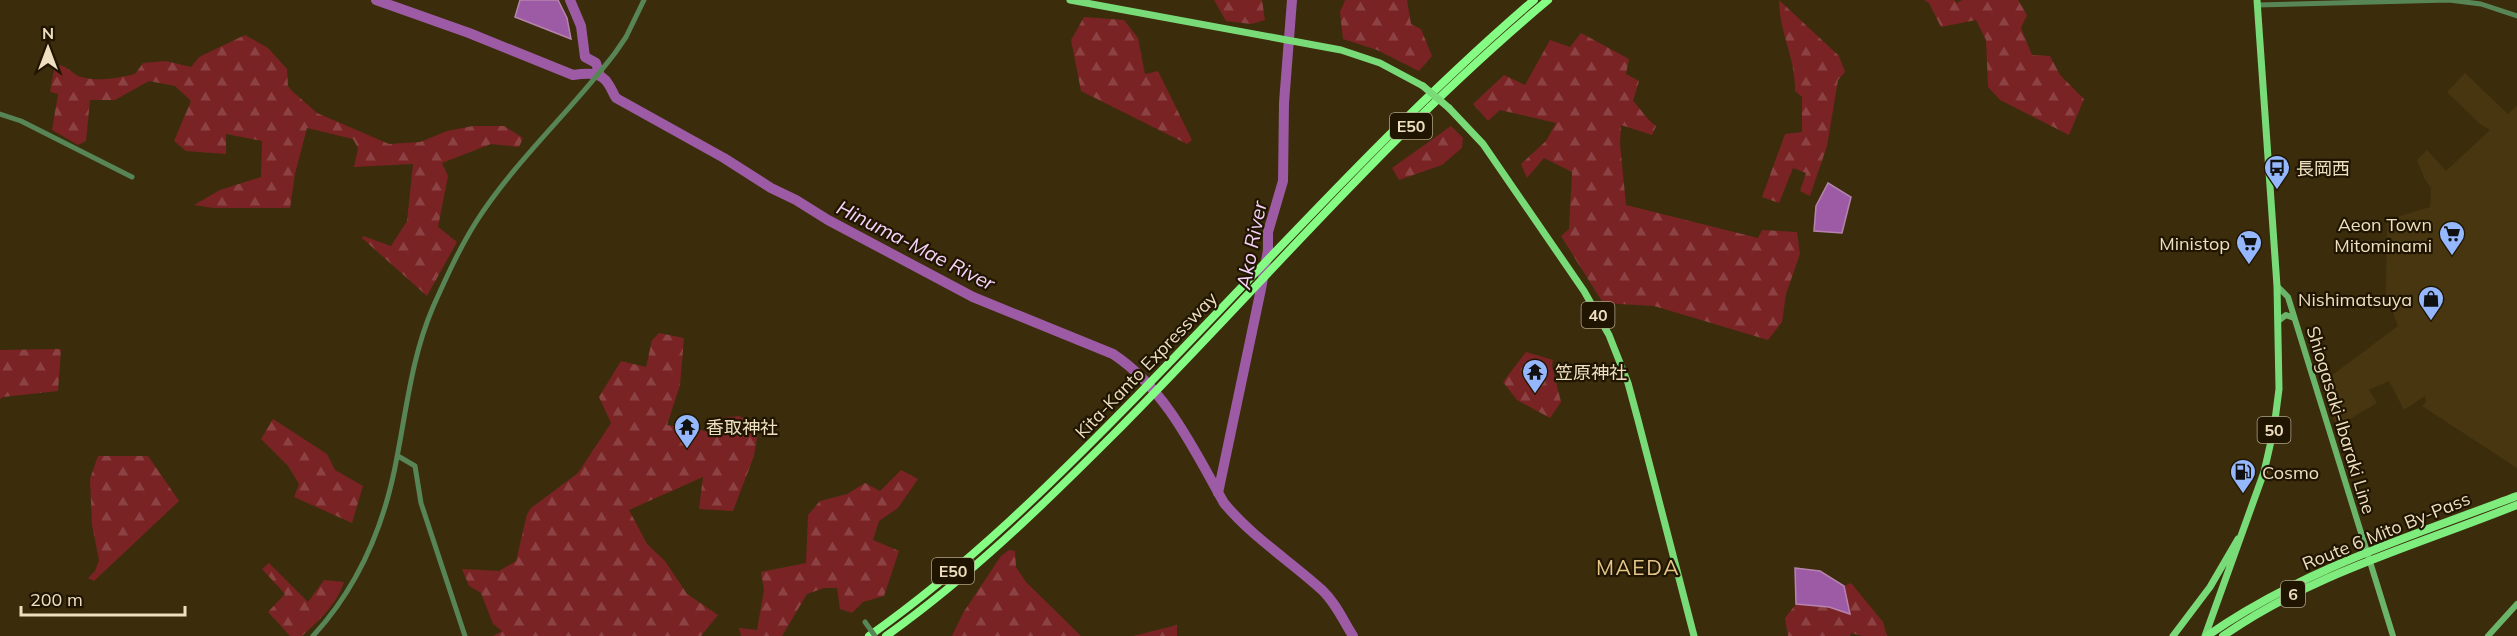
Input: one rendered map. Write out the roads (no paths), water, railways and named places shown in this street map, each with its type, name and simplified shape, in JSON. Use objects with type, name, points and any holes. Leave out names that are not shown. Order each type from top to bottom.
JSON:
[{"type":"highway","name":"Kita-Kanto Expressway","points":[[870,636],[963,563],[1033,501],[1394,129],[1467,59],[1534,0]]},
{"type":"highway","name":"Kita-Kanto Expressway","points":[[886,636],[944,592],[1040,508],[1399,138],[1473,67],[1548,0]]},
{"type":"highway","name":"Route 6 Mito By-Pass","points":[[2206,636],[2278,592],[2366,553],[2517,496]]},
{"type":"highway","name":"Route 6 Mito By-Pass","points":[[2223,636],[2296,593],[2517,505]]},
{"type":"main road","name":"40","points":[[1070,0],[1341,50],[1380,63],[1422,86],[1449,108],[1483,144],[1584,291],[1609,336],[1628,383],[1694,636]]},
{"type":"main road","name":"50","points":[[2241,534],[2264,472],[2274,428],[2279,388],[2277,286],[2257,3]]},
{"type":"main road","name":"Shiogasaki-Ibaraki Line","points":[[2277,286],[2288,296],[2393,636]]},
{"type":"main road","points":[[2278,321],[2286,315],[2295,318]]},
{"type":"main road","points":[[2206,636],[2241,534]]},
{"type":"main road","points":[[2173,636],[2210,587],[2241,534]]},
{"type":"main road","points":[[2488,636],[2517,604]]},
{"type":"street","points":[[313,636],[347,593],[370,551],[383,517],[398,456],[408,385],[417,348],[462,245],[495,196],[606,64],[626,37],[644,0]]},
{"type":"street","points":[[2257,3],[2449,0],[2481,4],[2517,16]]},
{"type":"street","points":[[0,114],[21,121],[132,177]]},
{"type":"street","points":[[398,456],[415,466],[421,503],[465,636]]},
{"type":"street","points":[[865,622],[875,636]]},
{"type":"waterway","name":"Hinuma-Mae River","points":[[376,0],[469,33],[573,75],[598,75],[606,80],[616,98],[724,158],[828,220],[973,297],[1113,354],[1132,368],[1164,403],[1190,442],[1224,503],[1246,527],[1327,595],[1353,636]]},
{"type":"waterway","points":[[570,0],[581,26],[585,57],[596,63],[600,76]]},
{"type":"waterway","name":"Ako River","points":[[1218,493],[1261,289],[1268,250],[1268,232],[1283,181],[1284,103],[1292,0]]},
{"type":"place","name":"長岡西","points":[[2277,191]]},
{"type":"place","name":"Aeon Town Mitominami","points":[[2452,257]]},
{"type":"place","name":"Ministop","points":[[2249,266]]},
{"type":"place","name":"Nishimatsuya","points":[[2431,322]]},
{"type":"place","name":"笠原神社","points":[[1535,395]]},
{"type":"place","name":"香取神社","points":[[687,450]]},
{"type":"place","name":"Cosmo","points":[[2243,495]]},
{"type":"district","name":"MAEDA","points":[[1638,567]]}]
